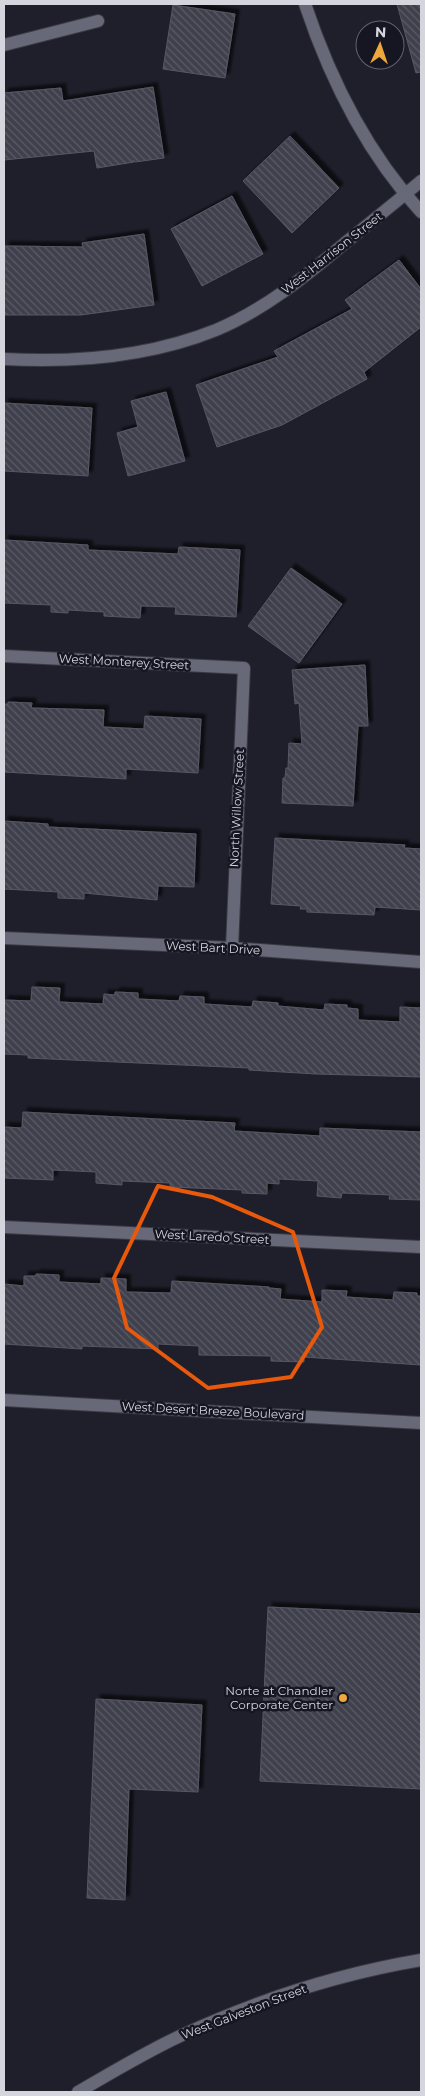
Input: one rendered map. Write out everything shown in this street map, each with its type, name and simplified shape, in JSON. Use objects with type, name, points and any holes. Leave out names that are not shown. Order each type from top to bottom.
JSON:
[{"type":"street","points":[[305,4],[333,76],[361,132],[405,194],[421,212]]},
{"type":"street","points":[[4,45],[98,21]]},
{"type":"street","name":"West Harrison Street","points":[[4,359],[76,360],[117,356],[169,345],[217,329],[263,305],[307,275],[421,181]]},
{"type":"street","name":"West Monterey Street","points":[[4,656],[244,668]]},
{"type":"street","name":"North Willow Street","points":[[232,948],[244,668]]},
{"type":"street","name":"West Bart Drive","points":[[4,938],[232,948],[421,962]]},
{"type":"street","name":"West Laredo Street","points":[[4,1227],[421,1248]]},
{"type":"street","name":"West Desert Breeze Boulevard","points":[[4,1400],[421,1423]]},
{"type":"street","name":"West Galveston Street","points":[[78,2092],[178,2037],[250,2007],[343,1977],[421,1960]]},
{"type":"highlighted area","points":[[158,1186],[212,1197],[293,1232],[322,1327],[291,1377],[208,1388],[127,1328],[114,1278]]},
{"type":"building","points":[[397,4],[421,4],[421,72],[416,73],[405,33],[405,20],[401,20]]},
{"type":"building","points":[[173,5],[235,14],[225,78],[163,69]]},
{"type":"building","points":[[153,87],[164,158],[135,162],[133,160],[134,162],[97,168],[94,151],[4,160],[4,93],[61,88],[63,101]]},
{"type":"building","points":[[290,136],[339,188],[292,233],[243,181]]},
{"type":"building","points":[[232,196],[263,254],[202,286],[171,229]]},
{"type":"building","points":[[144,234],[154,305],[81,315],[4,315],[5,246],[83,247],[82,243]]},
{"type":"building","points":[[399,260],[421,289],[421,327],[364,372],[367,379],[282,425],[217,447],[196,385],[278,357],[274,351],[352,309],[345,300]]},
{"type":"building","points":[[166,392],[185,461],[128,476],[117,433],[138,427],[131,401]]},
{"type":"building","points":[[4,403],[92,408],[88,476],[4,471]]},
{"type":"building","points":[[4,540],[88,545],[88,550],[178,554],[179,547],[240,550],[236,617],[175,614],[176,607],[141,606],[140,618],[104,616],[104,612],[68,610],[68,613],[51,612],[51,605],[4,603]]},
{"type":"building","points":[[291,568],[342,604],[299,663],[248,626]]},
{"type":"building","points":[[365,665],[368,726],[358,726],[353,806],[282,803],[283,778],[285,778],[286,768],[288,768],[289,743],[302,744],[299,703],[295,704],[292,670]]},
{"type":"building","points":[[8,702],[32,703],[31,708],[104,710],[103,727],[144,729],[145,716],[201,719],[198,773],[126,769],[126,779],[4,772],[4,704],[8,704]]},
{"type":"building","points":[[4,821],[48,824],[48,827],[196,834],[194,887],[158,886],[157,900],[84,893],[84,899],[58,898],[58,892],[4,889]]},
{"type":"building","points":[[275,838],[405,845],[404,848],[421,849],[421,910],[375,907],[374,915],[307,912],[307,909],[300,909],[301,906],[271,904]]},
{"type":"building","points":[[32,987],[60,988],[59,1002],[103,1004],[104,994],[115,995],[115,992],[138,993],[138,999],[179,1001],[180,996],[204,997],[204,1004],[252,1007],[253,1001],[278,1003],[278,1006],[324,1010],[325,1004],[347,1005],[347,1008],[358,1009],[358,1020],[400,1022],[400,1007],[421,1008],[421,1077],[316,1074],[249,1070],[249,1068],[28,1058],[28,1055],[4,1054],[4,1000],[31,1001]]},
{"type":"building","points":[[23,1112],[235,1123],[234,1131],[320,1136],[320,1128],[421,1132],[421,1200],[389,1199],[390,1195],[342,1193],[341,1198],[317,1196],[318,1181],[279,1179],[279,1184],[267,1183],[267,1194],[242,1193],[242,1190],[170,1187],[170,1183],[122,1181],[122,1185],[96,1183],[96,1172],[53,1170],[53,1180],[4,1178],[4,1127],[22,1128]]},
{"type":"building","points":[[36,1274],[59,1275],[59,1282],[101,1284],[101,1278],[126,1279],[126,1292],[171,1293],[172,1281],[269,1287],[281,1289],[280,1299],[322,1302],[322,1290],[347,1291],[346,1297],[393,1300],[394,1292],[417,1293],[417,1296],[421,1296],[421,1365],[304,1357],[304,1362],[271,1361],[271,1356],[199,1355],[199,1346],[158,1344],[158,1349],[82,1346],[82,1349],[4,1344],[4,1284],[24,1286],[24,1276],[36,1276]]},
{"type":"building","name":"Norte at Chandler Corporate Center","points":[[268,1607],[421,1614],[421,1789],[260,1781]]},
{"type":"building","points":[[96,1699],[202,1705],[198,1792],[129,1789],[125,1900],[87,1898]]},
{"type":"place","name":"Norte at Chandler Corporate Center","points":[[343,1698]]}]
